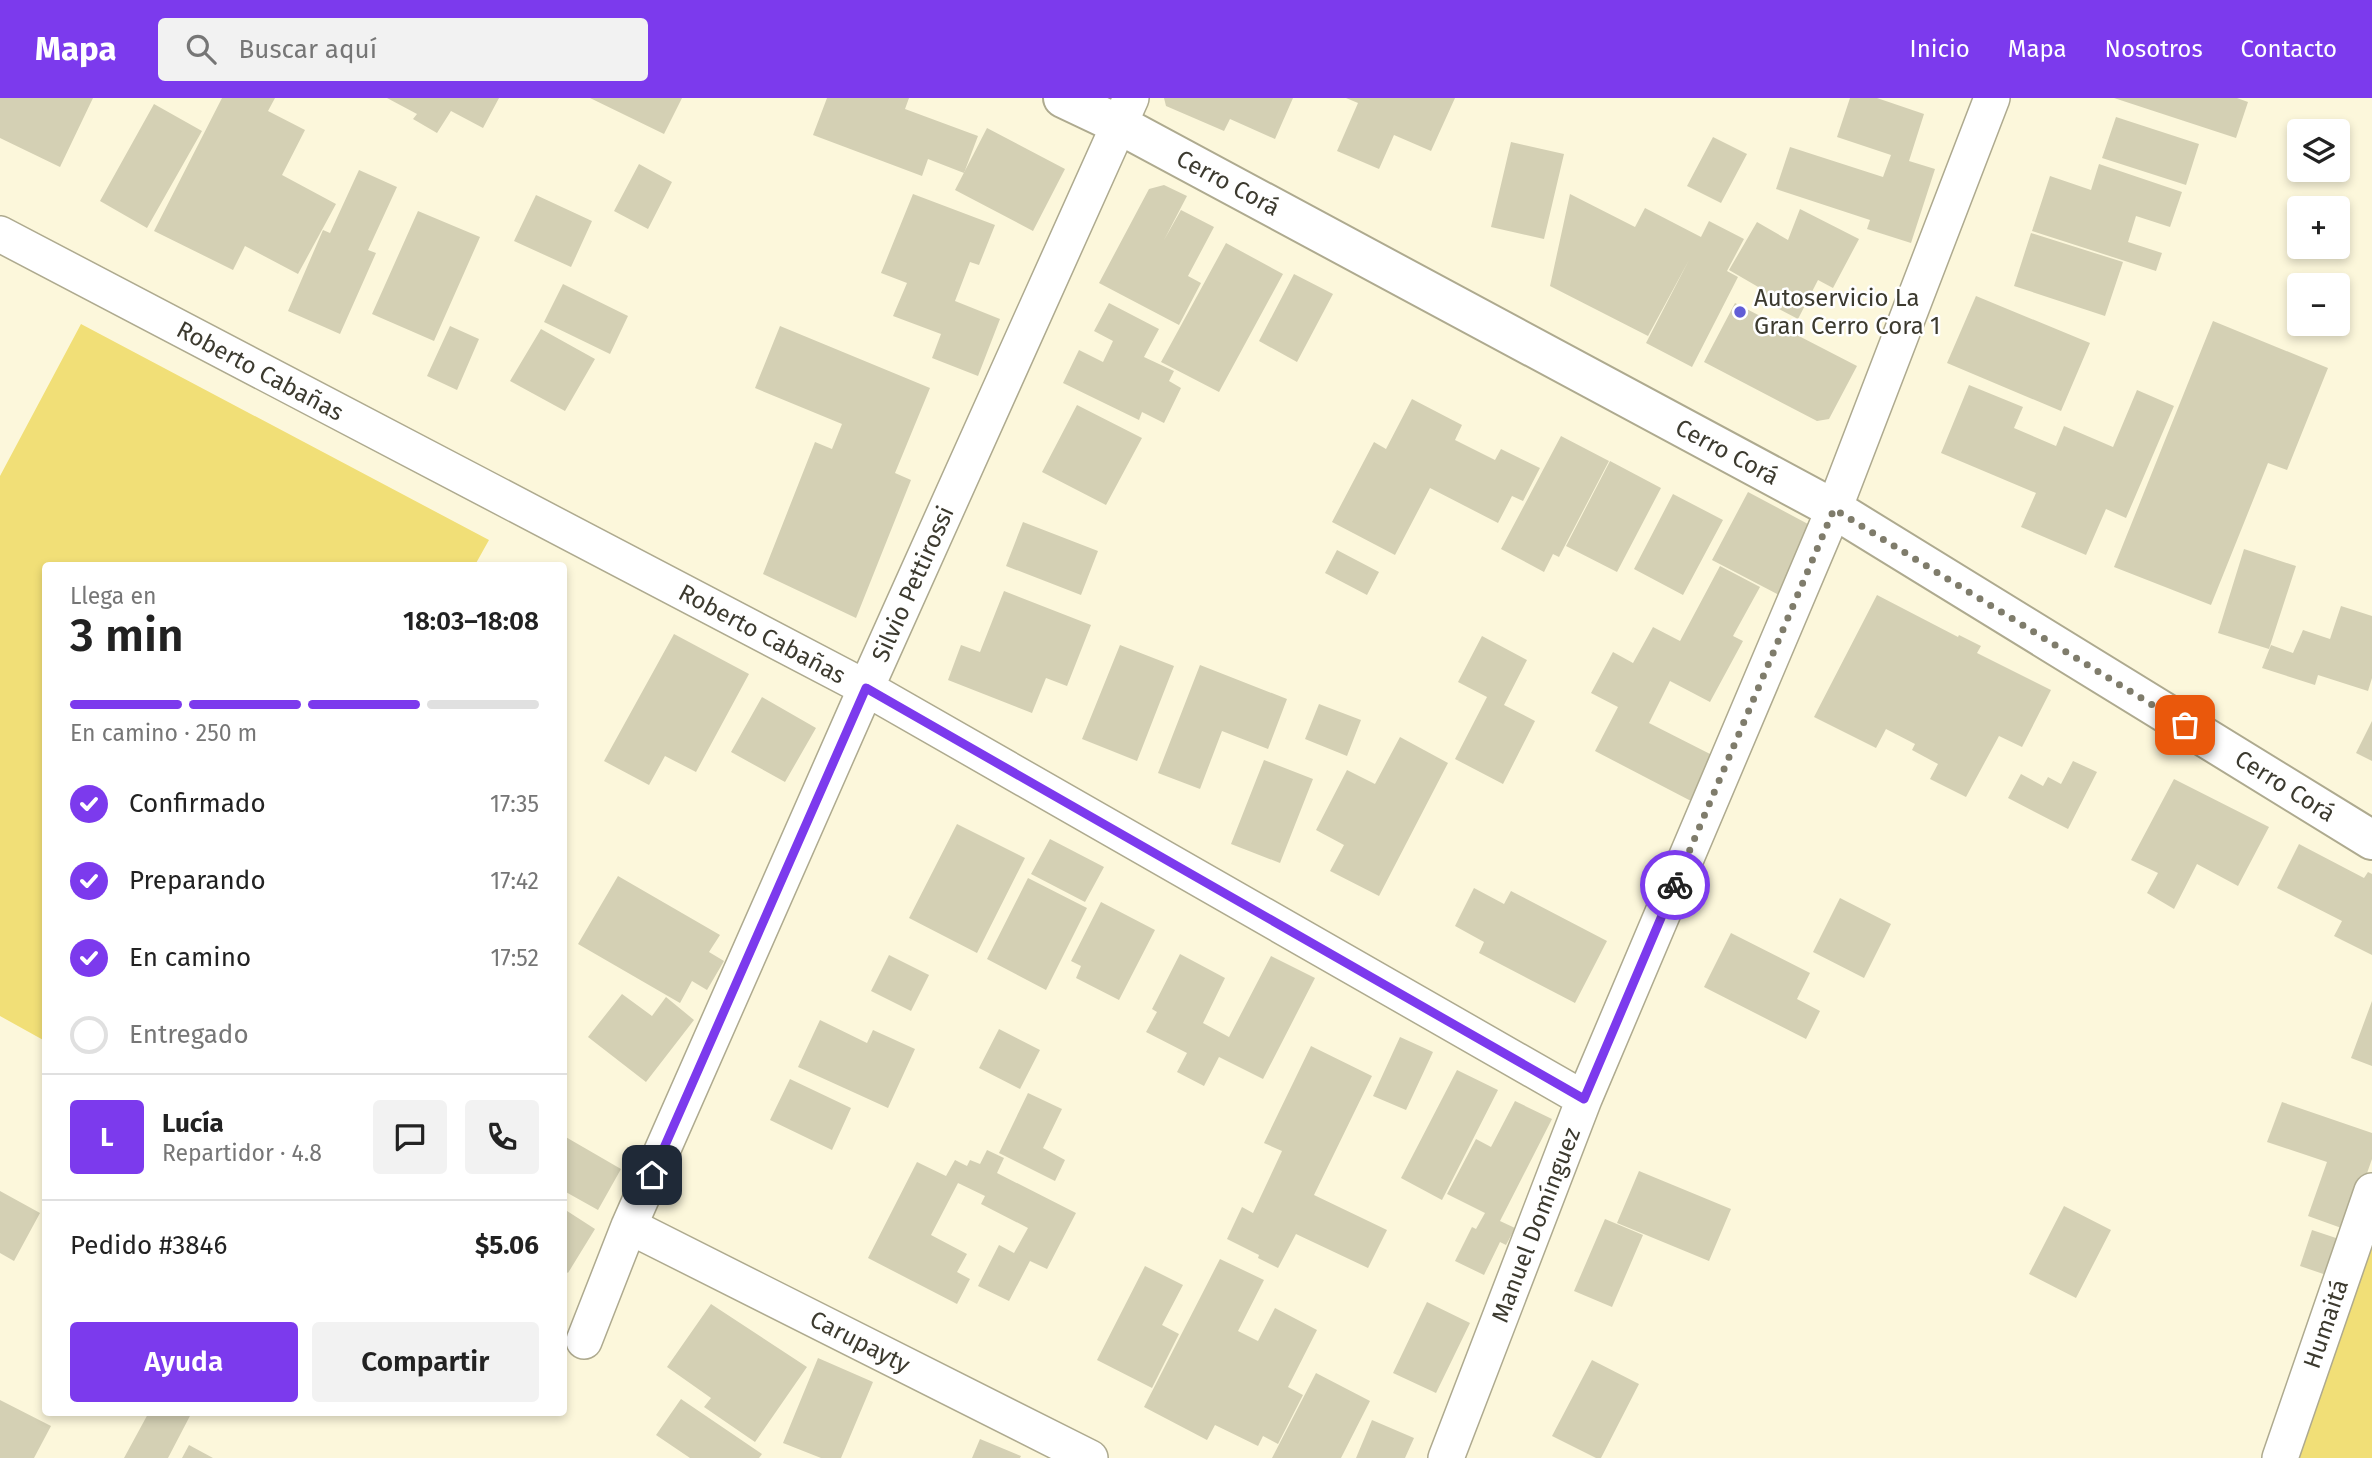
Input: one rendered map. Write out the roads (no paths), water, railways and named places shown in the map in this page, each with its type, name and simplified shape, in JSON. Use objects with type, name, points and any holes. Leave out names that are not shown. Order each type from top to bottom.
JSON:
[{"type":"street","name":"Cerro Corá","points":[[1063,98],[1125,111],[1834,509],[2372,840]]},
{"type":"street","name":"Manuel Domínguez","points":[[1446,1458],[1584,1099],[1834,509],[1992,98]]},
{"type":"street","name":"Silvio Pettirossi","points":[[584,1341],[629,1226],[866,688],[1125,111]]},
{"type":"street","name":"Roberto Cabañas","points":[[0,234],[866,688],[1584,1099]]},
{"type":"street","name":"Humaitá","points":[[2280,1458],[2372,1191]]},
{"type":"street","name":"Carupayty","points":[[629,1226],[1090,1458]]},
{"type":"place","name":"Autoservicio La Gran Cerro Cora 1","points":[[1740,312]]}]
